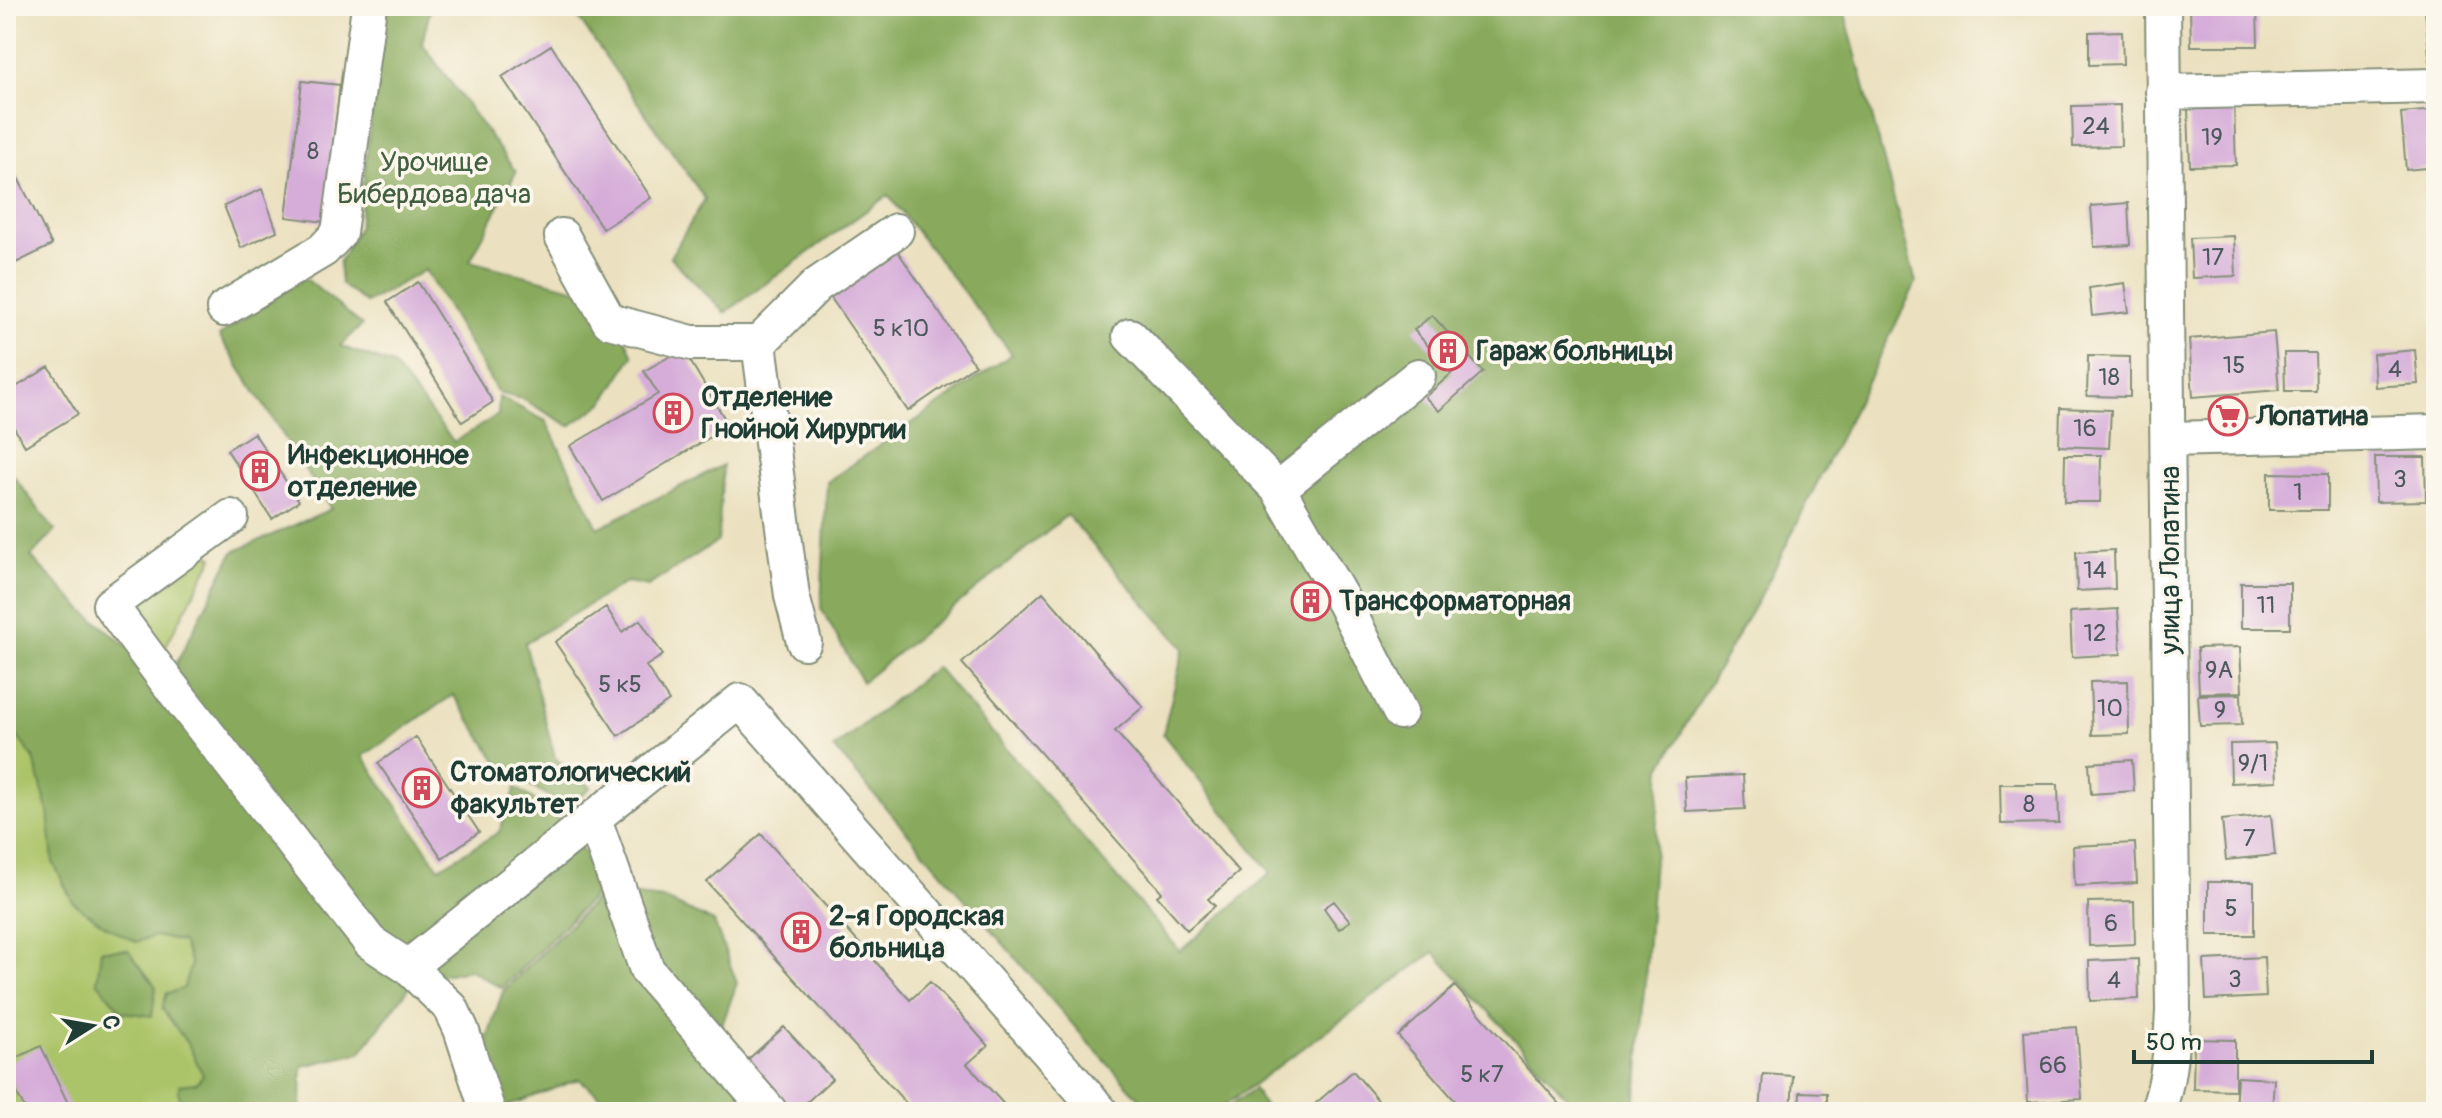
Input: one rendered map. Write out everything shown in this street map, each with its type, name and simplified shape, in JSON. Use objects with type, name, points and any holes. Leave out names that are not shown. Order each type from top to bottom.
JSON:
[{"type":"street","points":[[224,309],[323,250],[339,233],[369,6]]},
{"type":"street","name":"улица Лопатина","points":[[2157,1112],[2170,1060],[2173,1011],[2163,6]]},
{"type":"street","points":[[2163,92],[2436,86]]},
{"type":"street","points":[[562,236],[609,321],[692,343],[759,343],[817,285],[896,231]]},
{"type":"street","points":[[1130,336],[1278,489],[1344,603],[1400,712]]},
{"type":"street","points":[[759,343],[792,596],[804,642]]},
{"type":"street","points":[[1278,489],[1418,376]]},
{"type":"street","points":[[2169,439],[2436,432]]},
{"type":"street","points":[[231,517],[110,605],[361,932],[370,942],[408,967],[451,1008],[486,1106]]},
{"type":"street","points":[[408,967],[740,701],[1101,1112]]},
{"type":"street","points":[[594,819],[647,970],[770,1112]]},
{"type":"green space","name":"Урочище Бибердова дача","points":[[383,6],[431,6],[422,43],[516,172],[470,261],[608,297],[633,356],[603,403],[570,426],[522,399],[498,393],[425,270],[366,303],[341,284],[339,263],[359,226]]},
{"type":"green space","points":[[570,6],[1843,6],[1916,283],[1766,586],[1661,768],[1635,1112],[1581,1112],[1434,952],[1216,1112],[1152,1112],[834,748],[936,667],[1180,951],[1271,873],[1163,734],[1184,648],[1067,515],[862,682],[821,608],[827,482],[1012,354],[888,195],[725,313],[670,257],[705,199]]},
{"type":"green space","points":[[305,278],[362,325],[340,346],[393,365],[454,442],[498,415],[499,397],[546,421],[598,528],[723,465],[718,541],[648,586],[627,582],[525,643],[555,758],[591,787],[569,807],[504,771],[453,695],[363,756],[439,868],[499,832],[516,788],[550,810],[585,853],[595,895],[502,988],[470,970],[415,980],[360,1053],[302,1066],[301,1112],[186,1112],[179,1095],[179,1085],[196,1083],[203,1075],[189,1046],[162,1008],[167,993],[183,989],[191,964],[182,942],[155,936],[136,942],[107,927],[73,902],[53,862],[48,811],[34,759],[17,736],[6,731],[6,466],[55,531],[31,557],[84,611],[168,680],[233,552],[331,509],[219,336]]},
{"type":"green space","points":[[207,552],[213,558],[161,655],[129,613]]},
{"type":"green space","points":[[6,708],[179,912],[237,1112],[6,1112]]},
{"type":"green space","points":[[620,894],[664,899],[714,922],[737,983],[711,1056],[760,1112],[620,1112],[579,1079],[496,1111],[479,1062],[503,991],[596,899]]},
{"type":"green space","points":[[101,950],[128,950],[156,987],[152,1016],[122,1012],[97,982]]},
{"type":"green space","points":[[1254,1089],[1268,1112],[1222,1112]]},
{"type":"building","points":[[1928,6],[1977,6],[1977,13],[1928,12]]},
{"type":"building","points":[[2190,6],[2257,6],[2258,46],[2191,46]]},
{"type":"building","points":[[2436,8],[2436,67],[2430,67],[2425,9]]},
{"type":"building","points":[[2122,31],[2123,64],[2089,65],[2089,32]]},
{"type":"building","points":[[551,45],[651,198],[603,229],[502,77]]},
{"type":"building","points":[[302,81],[340,85],[324,222],[286,217]]},
{"type":"building","points":[[2120,105],[2121,146],[2073,147],[2072,106]]},
{"type":"building","points":[[2234,107],[2236,165],[2190,166],[2188,109]]},
{"type":"building","points":[[2436,110],[2436,167],[2406,170],[2401,113]]},
{"type":"building","points":[[17,176],[52,245],[6,268],[6,181]]},
{"type":"building","points":[[262,189],[277,231],[241,248],[224,206]]},
{"type":"building","points":[[2128,203],[2130,245],[2094,247],[2091,206]]},
{"type":"building","points":[[2234,236],[2236,276],[2192,278],[2190,238]]},
{"type":"building","points":[[894,246],[975,365],[908,411],[827,292]]},
{"type":"building","points":[[418,282],[493,402],[462,422],[387,302]]},
{"type":"building","points":[[2125,283],[2129,312],[2092,316],[2089,288]]},
{"type":"building","name":"Гараж больницы","points":[[1432,315],[1483,372],[1439,411],[1425,397],[1452,373],[1414,330]]},
{"type":"building","points":[[2274,332],[2279,390],[2193,397],[2189,339]]},
{"type":"building","name":"Отделение Гнойной Хирургии","points":[[683,349],[729,426],[603,501],[570,446],[658,394],[644,371]]},
{"type":"building","points":[[2415,350],[2418,384],[2375,387],[2373,354]]},
{"type":"building","points":[[2284,353],[2315,353],[2316,391],[2285,391]]},
{"type":"building","points":[[2088,356],[2130,357],[2130,397],[2087,396]]},
{"type":"building","points":[[49,367],[78,414],[25,446],[6,414],[6,393]]},
{"type":"building","points":[[2060,408],[2111,410],[2109,448],[2059,446]]},
{"type":"building","name":"Инфекционное отделение","points":[[254,433],[299,501],[272,519],[227,450]]},
{"type":"building","points":[[2065,455],[2101,455],[2100,502],[2064,502]]},
{"type":"building","points":[[2375,457],[2425,457],[2426,501],[2376,502]]},
{"type":"building","points":[[2269,473],[2328,474],[2328,510],[2269,510]]},
{"type":"building","points":[[2114,550],[2115,589],[2077,591],[2076,552]]},
{"type":"building","points":[[2241,583],[2290,583],[2290,628],[2241,628]]},
{"type":"building","name":"Трансформаторная","points":[[1313,585],[1326,605],[1308,617],[1295,597]]},
{"type":"building","points":[[1043,592],[1143,707],[1115,731],[1239,872],[1208,899],[1215,906],[1187,930],[1157,896],[1162,892],[962,663]]},
{"type":"building","points":[[606,607],[622,632],[640,620],[663,655],[646,666],[669,701],[618,736],[555,642]]},
{"type":"building","points":[[2118,609],[2121,654],[2072,657],[2070,612]]},
{"type":"building","points":[[2240,647],[2242,692],[2199,693],[2197,648]]},
{"type":"building","points":[[2128,681],[2129,734],[2092,735],[2090,682]]},
{"type":"building","points":[[2241,694],[2242,725],[2200,726],[2198,695]]},
{"type":"building","name":"Стоматологический факультет","points":[[416,737],[479,832],[442,858],[378,763]]},
{"type":"building","points":[[2275,743],[2277,781],[2231,783],[2230,744]]},
{"type":"building","points":[[2132,760],[2134,791],[2091,794],[2089,763]]},
{"type":"building","points":[[1743,775],[1745,809],[1687,812],[1685,778]]},
{"type":"building","points":[[2000,784],[2058,784],[2059,823],[2001,824]]},
{"type":"building","points":[[2271,815],[2275,855],[2226,860],[2222,820]]},
{"type":"building","name":"2-я Городская больница","points":[[761,834],[910,1000],[930,982],[959,1013],[988,1046],[967,1064],[1011,1112],[914,1112],[707,882]]},
{"type":"building","points":[[2135,843],[2137,883],[2075,886],[2073,846]]},
{"type":"building","points":[[2208,882],[2254,882],[2254,935],[2208,935]]},
{"type":"building","points":[[1334,901],[1350,921],[1339,929],[1324,908]]},
{"type":"building","points":[[2134,901],[2135,944],[2089,946],[2088,902]]},
{"type":"building","points":[[2264,957],[2266,997],[2206,1000],[2204,960]]},
{"type":"building","points":[[2138,959],[2139,999],[2090,1001],[2089,961]]},
{"type":"building","points":[[1455,986],[1567,1112],[1465,1112],[1398,1036]]},
{"type":"building","points":[[784,1027],[832,1079],[796,1112],[789,1112],[744,1063]]},
{"type":"building","points":[[2077,1027],[2082,1099],[2028,1102],[2024,1031]]},
{"type":"building","points":[[2194,1039],[2235,1040],[2235,1090],[2193,1089]]},
{"type":"building","points":[[41,1046],[72,1112],[26,1112],[6,1070],[6,1063]]},
{"type":"building","points":[[1353,1071],[1388,1112],[1321,1112],[1315,1104]]},
{"type":"building","points":[[1763,1074],[1793,1076],[1791,1112],[1760,1112]]},
{"type":"building","points":[[2237,1077],[2274,1079],[2272,1112],[2235,1112]]},
{"type":"building","points":[[1800,1092],[1827,1093],[1827,1112],[1799,1112]]},
{"type":"place","name":"Гараж больницы","points":[[1448,351]]},
{"type":"place","name":"Отделение Гнойной Хирургии","points":[[673,413]]},
{"type":"place","name":"Лопатина","points":[[2228,416]]},
{"type":"place","name":"Инфекционное отделение","points":[[260,471]]},
{"type":"place","name":"Трансформаторная","points":[[1311,601]]},
{"type":"place","name":"Стоматологический факультет","points":[[422,788]]},
{"type":"place","name":"2-я Городская больница","points":[[801,932]]}]
